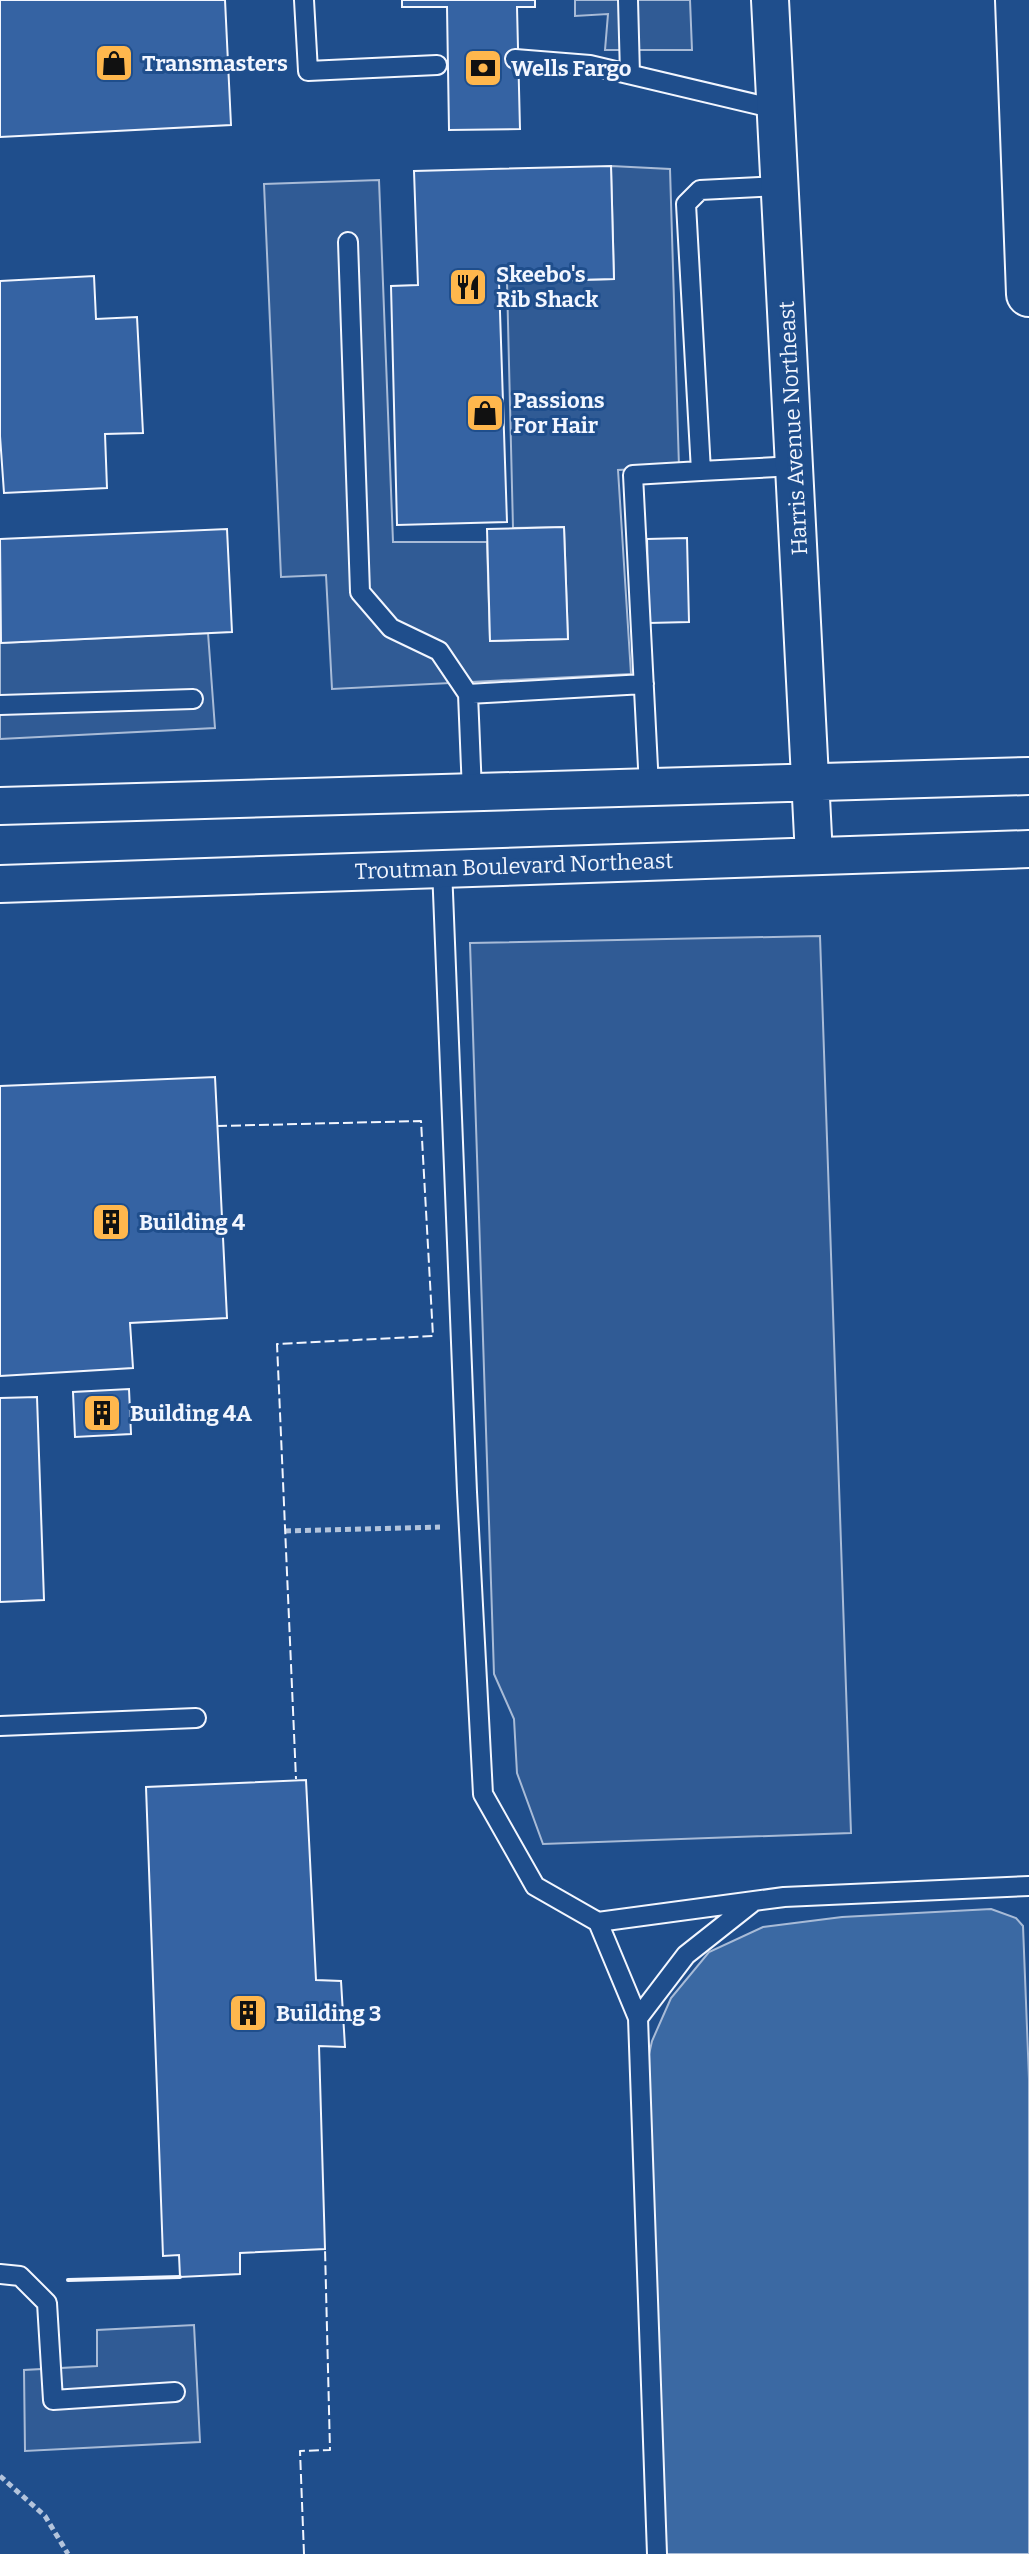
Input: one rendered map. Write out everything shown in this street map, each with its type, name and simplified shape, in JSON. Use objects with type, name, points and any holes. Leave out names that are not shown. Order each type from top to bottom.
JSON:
[{"type":"main road","points":[[1018,0],[1029,294]]},
{"type":"street","name":"Harris Avenue Northeast","points":[[770,0],[814,856]]},
{"type":"street","points":[[0,806],[1029,776]]},
{"type":"street","name":"Troutman Boulevard Northeast","points":[[0,884],[1029,849]]},
{"type":"lane","points":[[304,0],[308,71],[437,65]]},
{"type":"lane","points":[[628,0],[630,74]]},
{"type":"lane","points":[[515,59],[590,65],[776,109]]},
{"type":"lane","points":[[701,471],[686,204],[700,190],[780,186]]},
{"type":"lane","points":[[348,242],[360,592],[391,628],[439,651],[468,694],[472,792]]},
{"type":"lane","points":[[649,787],[633,475],[795,466]]},
{"type":"lane","points":[[468,694],[644,684]]},
{"type":"lane","points":[[0,705],[193,699]]},
{"type":"lane","points":[[442,868],[483,1794],[535,1886],[598,1922],[784,1897],[1029,1886]]},
{"type":"lane","points":[[0,1726],[196,1718]]},
{"type":"lane","points":[[638,2018],[686,1955],[753,1902]]},
{"type":"lane","points":[[598,1922],[638,2018],[657,2554]]},
{"type":"lane","points":[[0,2274],[20,2276],[47,2303],[53,2400],[175,2392]]},
{"type":"path","points":[[285,1531],[469,1526]]},
{"type":"path","points":[[0,2476],[45,2516],[68,2554]]},
{"type":"shaded area","points":[[575,0],[690,0],[692,50],[605,50],[608,14],[575,16]]},
{"type":"shaded area","points":[[611,166],[670,169],[679,467],[618,470],[631,674],[332,689],[326,575],[281,577],[264,184],[379,180],[393,542],[487,542],[490,641],[568,639],[564,527],[513,528],[507,282],[614,279]]},
{"type":"shaded area","points":[[208,633],[215,728],[0,739],[0,643]]},
{"type":"shaded area","points":[[820,936],[851,1833],[543,1844],[517,1773],[514,1719],[494,1674],[470,943]]},
{"type":"shaded area","points":[[991,1909],[1016,1918],[1023,1926],[1029,2079],[1029,2554],[663,2554],[643,2081],[652,2041],[671,1998],[709,1952],[763,1927],[842,1917]]},
{"type":"shaded area","points":[[194,2325],[200,2442],[25,2451],[24,2370],[97,2366],[97,2330]]},
{"type":"building","name":"Transmasters","points":[[0,0],[225,0],[231,125],[0,137]]},
{"type":"building","name":"Wells Fargo","points":[[402,0],[535,0],[535,7],[517,7],[520,129],[449,130],[447,7],[402,7]]},
{"type":"building","points":[[611,166],[614,279],[499,282],[507,522],[397,525],[391,286],[418,285],[414,171]]},
{"type":"building","points":[[94,276],[96,319],[137,317],[143,433],[105,434],[107,488],[4,493],[0,436],[0,281]]},
{"type":"building","points":[[564,527],[568,639],[490,641],[487,529]]},
{"type":"building","points":[[227,529],[232,632],[1,643],[0,539]]},
{"type":"building","points":[[687,538],[689,622],[649,623],[647,539]]},
{"type":"building","name":"Building 4","points":[[215,1077],[227,1318],[130,1323],[133,1368],[0,1376],[0,1086]]},
{"type":"building","name":"Building 4A","points":[[129,1389],[131,1434],[75,1437],[73,1392]]},
{"type":"building","points":[[37,1397],[44,1600],[0,1602],[0,1398]]},
{"type":"building","name":"Building 3","points":[[306,1780],[316,1980],[341,1981],[345,2047],[319,2046],[325,2249],[240,2253],[240,2274],[180,2277],[179,2255],[163,2256],[146,1787]]},
{"type":"fence","points":[[217,1126],[421,1121],[433,1336],[277,1344],[296,1779]]},
{"type":"fence","points":[[304,2554],[300,2451],[330,2450],[325,2249]]},
{"type":"wall","points":[[68,2280],[180,2277]]},
{"type":"place","name":"Transmasters","points":[[114,63]]},
{"type":"place","name":"Wells Fargo","points":[[483,68]]},
{"type":"place","name":"Skeebo's Rib Shack","points":[[468,287]]},
{"type":"place","name":"Passions For Hair","points":[[485,413]]},
{"type":"place","name":"Building 4","points":[[111,1222]]},
{"type":"place","name":"Building 4A","points":[[102,1413]]},
{"type":"place","name":"Building 3","points":[[248,2013]]}]
